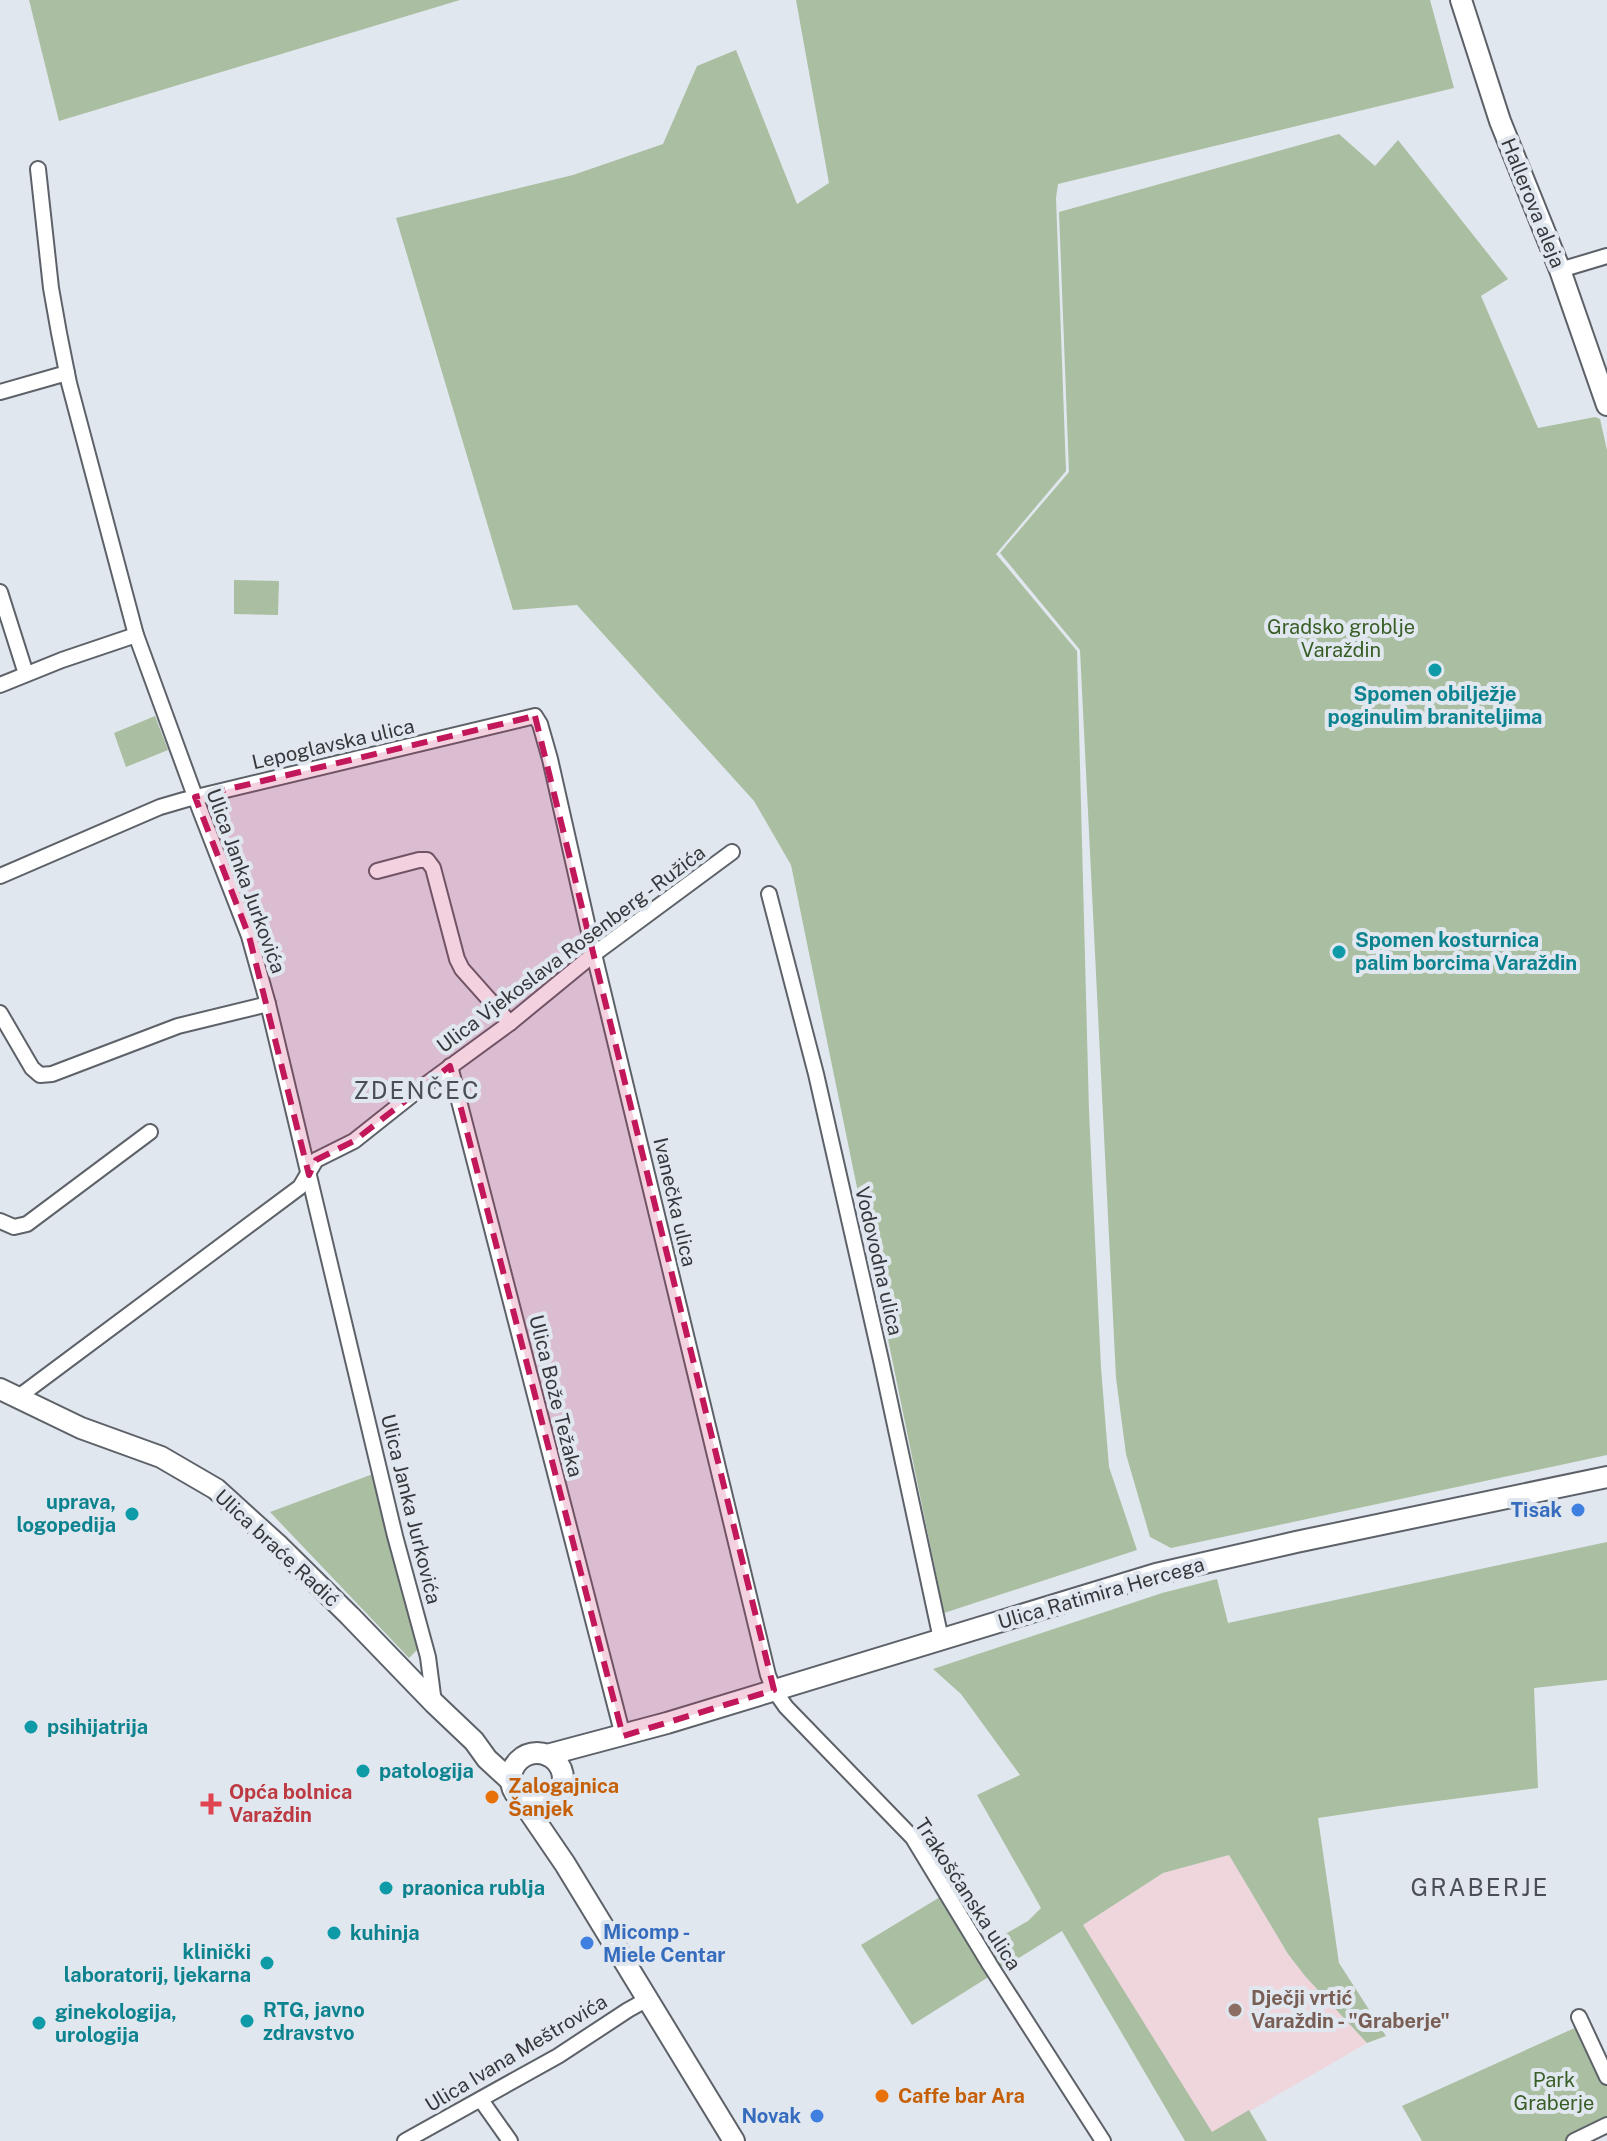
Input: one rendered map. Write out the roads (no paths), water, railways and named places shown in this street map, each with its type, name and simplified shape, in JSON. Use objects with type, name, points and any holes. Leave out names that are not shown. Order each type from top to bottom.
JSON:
[{"type":"main road","name":"Hallerova aleja","points":[[1461,0],[1500,121],[1560,270],[1607,405]]},
{"type":"main road","name":"Ulica braće Radić","points":[[6,1399],[161,1457],[216,1489],[330,1596],[511,1781]]},
{"type":"main road","name":"Ulica Ratimira Hercega","points":[[547,1755],[613,1738],[1156,1574],[1607,1477]]},
{"type":"main road","name":"Ulica Ratimira Hercega","points":[[561,1790],[570,1770],[613,1738]]},
{"type":"main road","name":"Ulica braće Radić","points":[[474,1741],[511,1754],[526,1755]]},
{"type":"main road","points":[[565,1864],[552,1810],[561,1790],[562,1771],[547,1755],[526,1755],[514,1766],[512,1789],[565,1864],[734,2141]]},
{"type":"main road","points":[[522,1801],[538,1806],[554,1800],[561,1790]]},
{"type":"street","name":"Ulica Janka Jurkovića","points":[[38,169],[51,288],[67,373],[136,635],[249,936],[268,1004],[395,1536],[428,1657],[434,1703]]},
{"type":"street","points":[[1560,270],[1607,256]]},
{"type":"street","points":[[0,392],[67,373]]},
{"type":"street","points":[[0,592],[26,674]]},
{"type":"street","points":[[0,685],[136,635]]},
{"type":"street","name":"Lepoglavska ulica","points":[[0,876],[160,807],[195,797],[521,718],[535,716],[540,724]]},
{"type":"street","name":"Ivanečka ulica","points":[[540,724],[733,1536],[774,1690]]},
{"type":"street","name":"Ulica Vjekoslava Rosenberg - Ružića","points":[[6,1399],[300,1187],[316,1160],[354,1141],[510,1023],[594,954],[732,852]]},
{"type":"street","points":[[377,871],[427,860],[433,868],[462,969],[510,1023]]},
{"type":"street","name":"Vodovodna ulica","points":[[769,894],[816,1074],[941,1639]]},
{"type":"street","points":[[0,1013],[32,1068],[40,1075],[52,1074],[178,1026],[268,1004]]},
{"type":"street","name":"Ulica Bože Težaka","points":[[450,1066],[613,1738]]},
{"type":"street","points":[[0,1221],[14,1227],[27,1224],[150,1132]]},
{"type":"street","name":"Trakošćanska ulica","points":[[774,1690],[786,1707],[913,1838],[1103,2141]]},
{"type":"street","name":"Ulica Ivana Meštrovića","points":[[405,2141],[558,2056],[646,2000]]},
{"type":"street","points":[[1579,2017],[1607,2077]]},
{"type":"street","points":[[481,2100],[510,2141]]},
{"type":"street","points":[[1574,2141],[1607,2125]]},
{"type":"place","name":"Spomen obilježje poginulim braniteljima","points":[[1435,670]]},
{"type":"place","name":"Spomen kosturnica palim borcima Varaždin","points":[[1339,952]]},
{"type":"place","name":"Tisak","points":[[1578,1510]]},
{"type":"place","name":"uprava, logopedija","points":[[132,1514]]},
{"type":"place","name":"psihijatrija","points":[[31,1727]]},
{"type":"place","name":"patologija","points":[[363,1771]]},
{"type":"place","name":"Zalogajnica Šanjek","points":[[492,1797]]},
{"type":"place","name":"Opća bolnica Varaždin","points":[[211,1804]]},
{"type":"place","name":"praonica rublja","points":[[386,1888]]},
{"type":"place","name":"kuhinja","points":[[334,1933]]},
{"type":"place","name":"Micomp - Miele Centar","points":[[587,1943]]},
{"type":"place","name":"klinički laboratorij, ljekarna","points":[[267,1963]]},
{"type":"place","name":"Dječji vrtić Varaždin - \"Graberje\"","points":[[1235,2010]]},
{"type":"place","name":"RTG, javno zdravstvo","points":[[247,2021]]},
{"type":"place","name":"ginekologija, urologija","points":[[39,2023]]},
{"type":"place","name":"Caffe bar Ara","points":[[882,2096]]},
{"type":"place","name":"Novak","points":[[817,2116]]},
{"type":"district","name":"ZDENČEC","points":[[417,1091]]},
{"type":"district","name":"GRABERJE","points":[[1480,1888]]},
{"type":"park label","name":"Gradsko groblje Varaždin","points":[[1341,638]]},
{"type":"park label","name":"Park Graberje","points":[[1554,2092]]}]
